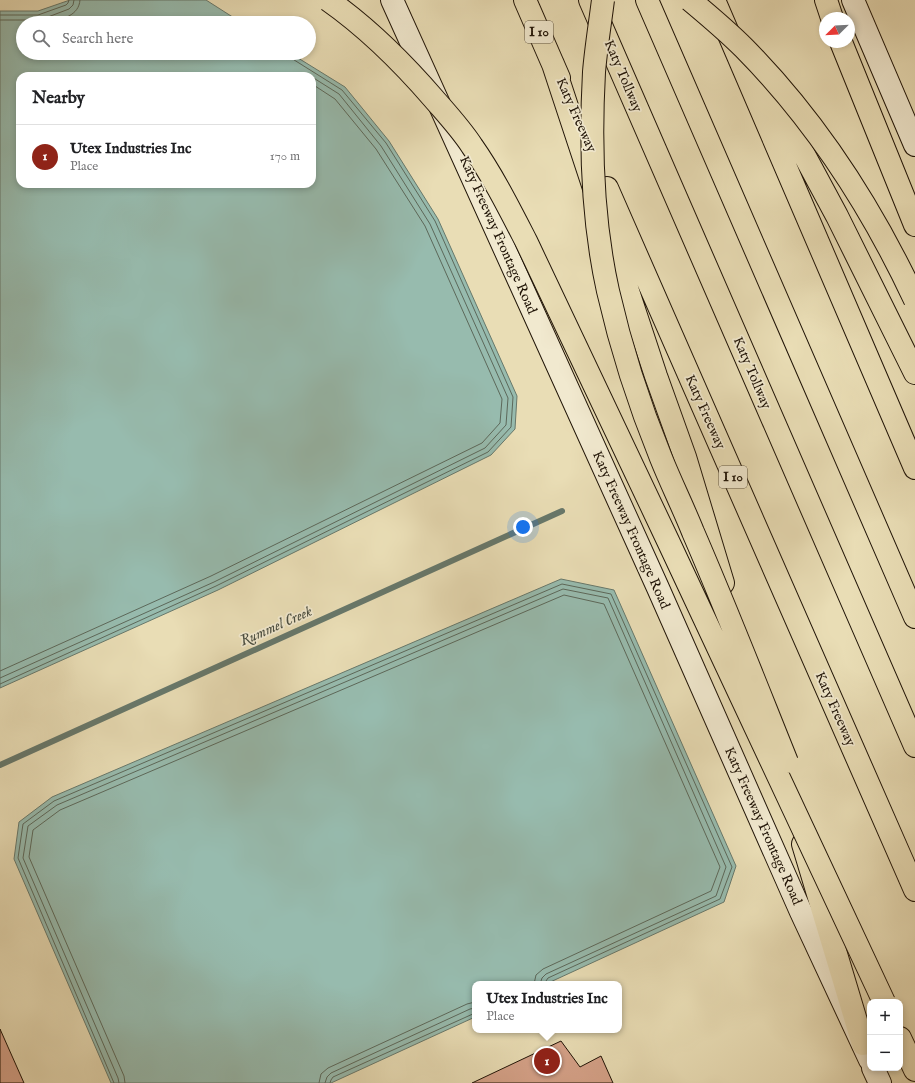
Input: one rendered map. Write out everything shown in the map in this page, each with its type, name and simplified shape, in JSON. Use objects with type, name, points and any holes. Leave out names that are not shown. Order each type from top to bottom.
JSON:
[{"type":"highway","points":[[328,0],[354,18],[397,58],[429,93],[472,145],[504,198],[526,241],[673,550],[883,999]]},
{"type":"highway","name":"Katy Freeway","points":[[525,0],[915,890]]},
{"type":"highway","name":"Katy Tollway","points":[[590,0],[915,746]]},
{"type":"highway","points":[[602,0],[594,70],[592,163],[598,232],[607,282],[623,350],[640,403],[661,458],[697,540],[883,999]]},
{"type":"highway","points":[[647,0],[915,617]]},
{"type":"highway","points":[[690,0],[744,48],[822,140],[843,169],[862,200],[891,251],[915,300]]},
{"type":"highway","points":[[714,0],[915,468]]},
{"type":"highway","points":[[720,0],[838,216],[915,373]]},
{"type":"highway","points":[[826,0],[830,12]]},
{"type":"highway","points":[[843,48],[915,225]]},
{"type":"highway","points":[[553,64],[653,368],[685,458],[867,1052]]},
{"type":"highway","points":[[903,1044],[915,1070]]},
{"type":"main road","name":"Katy Freeway Frontage Road","points":[[392,0],[658,588],[801,912],[867,1052]]},
{"type":"main road","points":[[853,0],[915,145]]},
{"type":"main road","points":[[874,1071],[880,1083]]},
{"type":"water","points":[[70,0],[206,0],[231,16],[16,16],[16,60],[301,60],[345,87],[389,141],[438,219],[517,396],[515,429],[491,455],[218,590],[0,688],[0,11],[38,11]]},
{"type":"water","points":[[561,579],[614,590],[736,866],[724,902],[553,981],[472,981],[472,1018],[331,1083],[111,1083],[14,859],[19,822],[52,797]]},
{"type":"building","points":[[0,1029],[24,1083],[0,1083]]},
{"type":"building","points":[[561,1041],[580,1067],[601,1056],[613,1083],[472,1083]]},
{"type":"waterway","name":"Rummel Creek","points":[[0,765],[562,511]]},
{"type":"place","name":"Utex Industries Inc","points":[[547,1061]]}]
